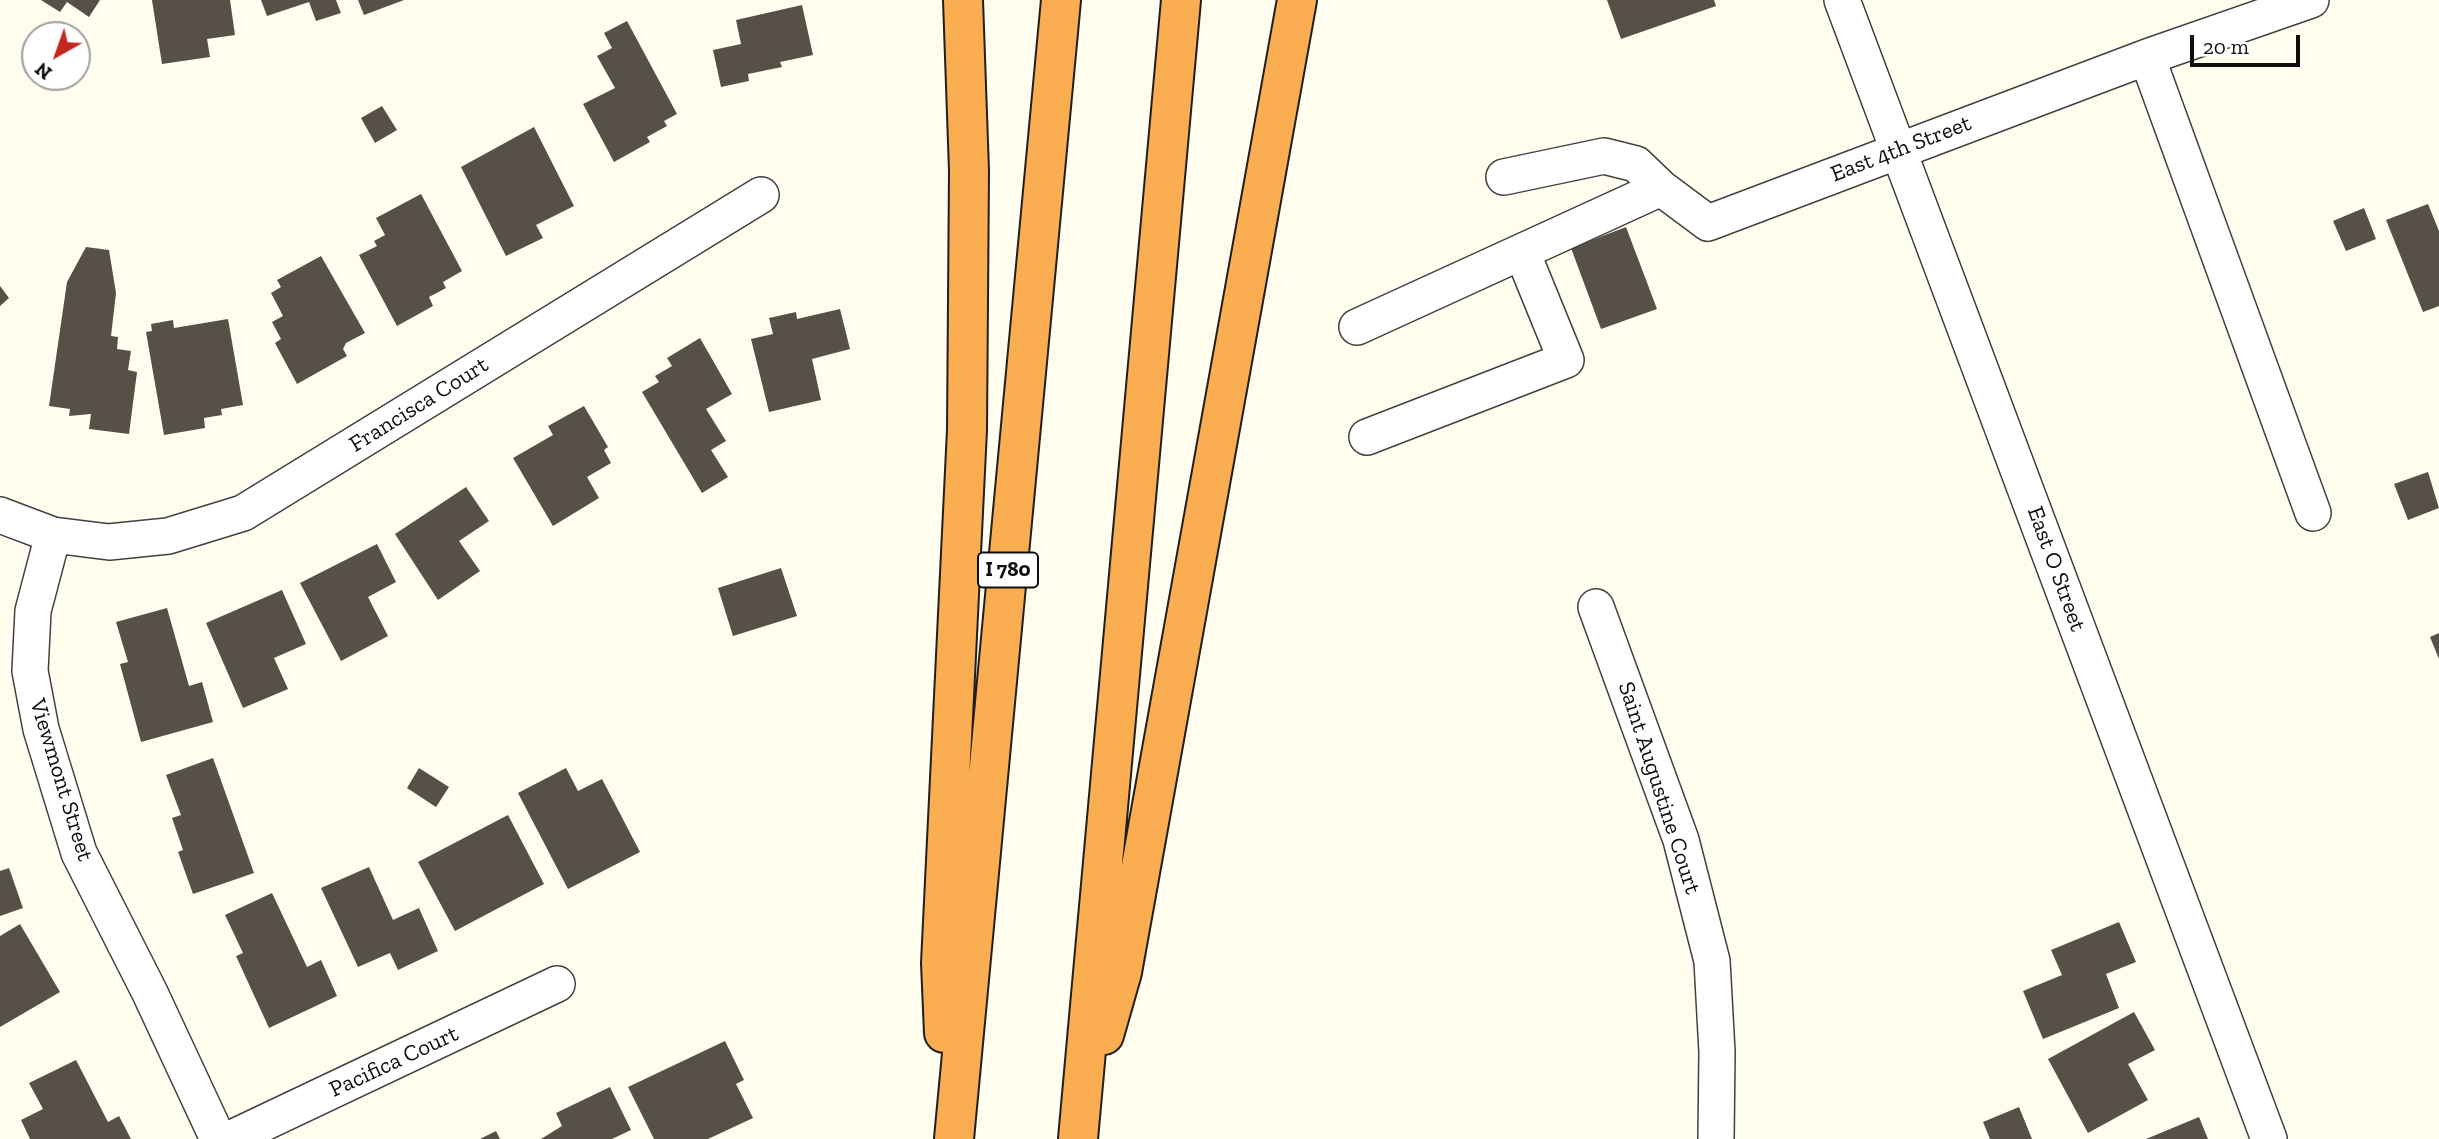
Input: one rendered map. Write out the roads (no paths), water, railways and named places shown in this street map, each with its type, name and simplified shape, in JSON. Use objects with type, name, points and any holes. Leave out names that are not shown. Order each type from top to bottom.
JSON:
[{"type":"highway","points":[[948,1139],[941,963],[967,430],[969,171],[963,0]]},
{"type":"highway","name":"I 780","points":[[954,1139],[1061,0]]},
{"type":"highway","points":[[1079,1125],[1181,0]]},
{"type":"highway","points":[[1079,1125],[1122,972],[1297,0]]},
{"type":"street","name":"East O Street","points":[[1842,0],[2269,1139]]},
{"type":"street","name":"East 4th Street","points":[[1504,177],[1604,156],[1636,164],[1661,188],[1707,223],[2147,57],[2311,0]]},
{"type":"street","points":[[2147,57],[2313,513]]},
{"type":"street","points":[[1357,327],[1661,188]]},
{"type":"street","name":"Francisca Court","points":[[53,535],[109,542],[168,536],[243,513],[761,195]]},
{"type":"street","points":[[1367,437],[1566,360],[1522,252]]},
{"type":"street","points":[[0,515],[53,535]]},
{"type":"street","name":"Viewmont Street","points":[[53,535],[33,611],[30,671],[41,729],[79,853],[150,993],[218,1139]]},
{"type":"street","name":"Saint Augustine Court","points":[[1596,607],[1681,839],[1712,961],[1717,1052],[1716,1139]]},
{"type":"street","name":"Pacifica Court","points":[[230,1139],[557,984]]}]
